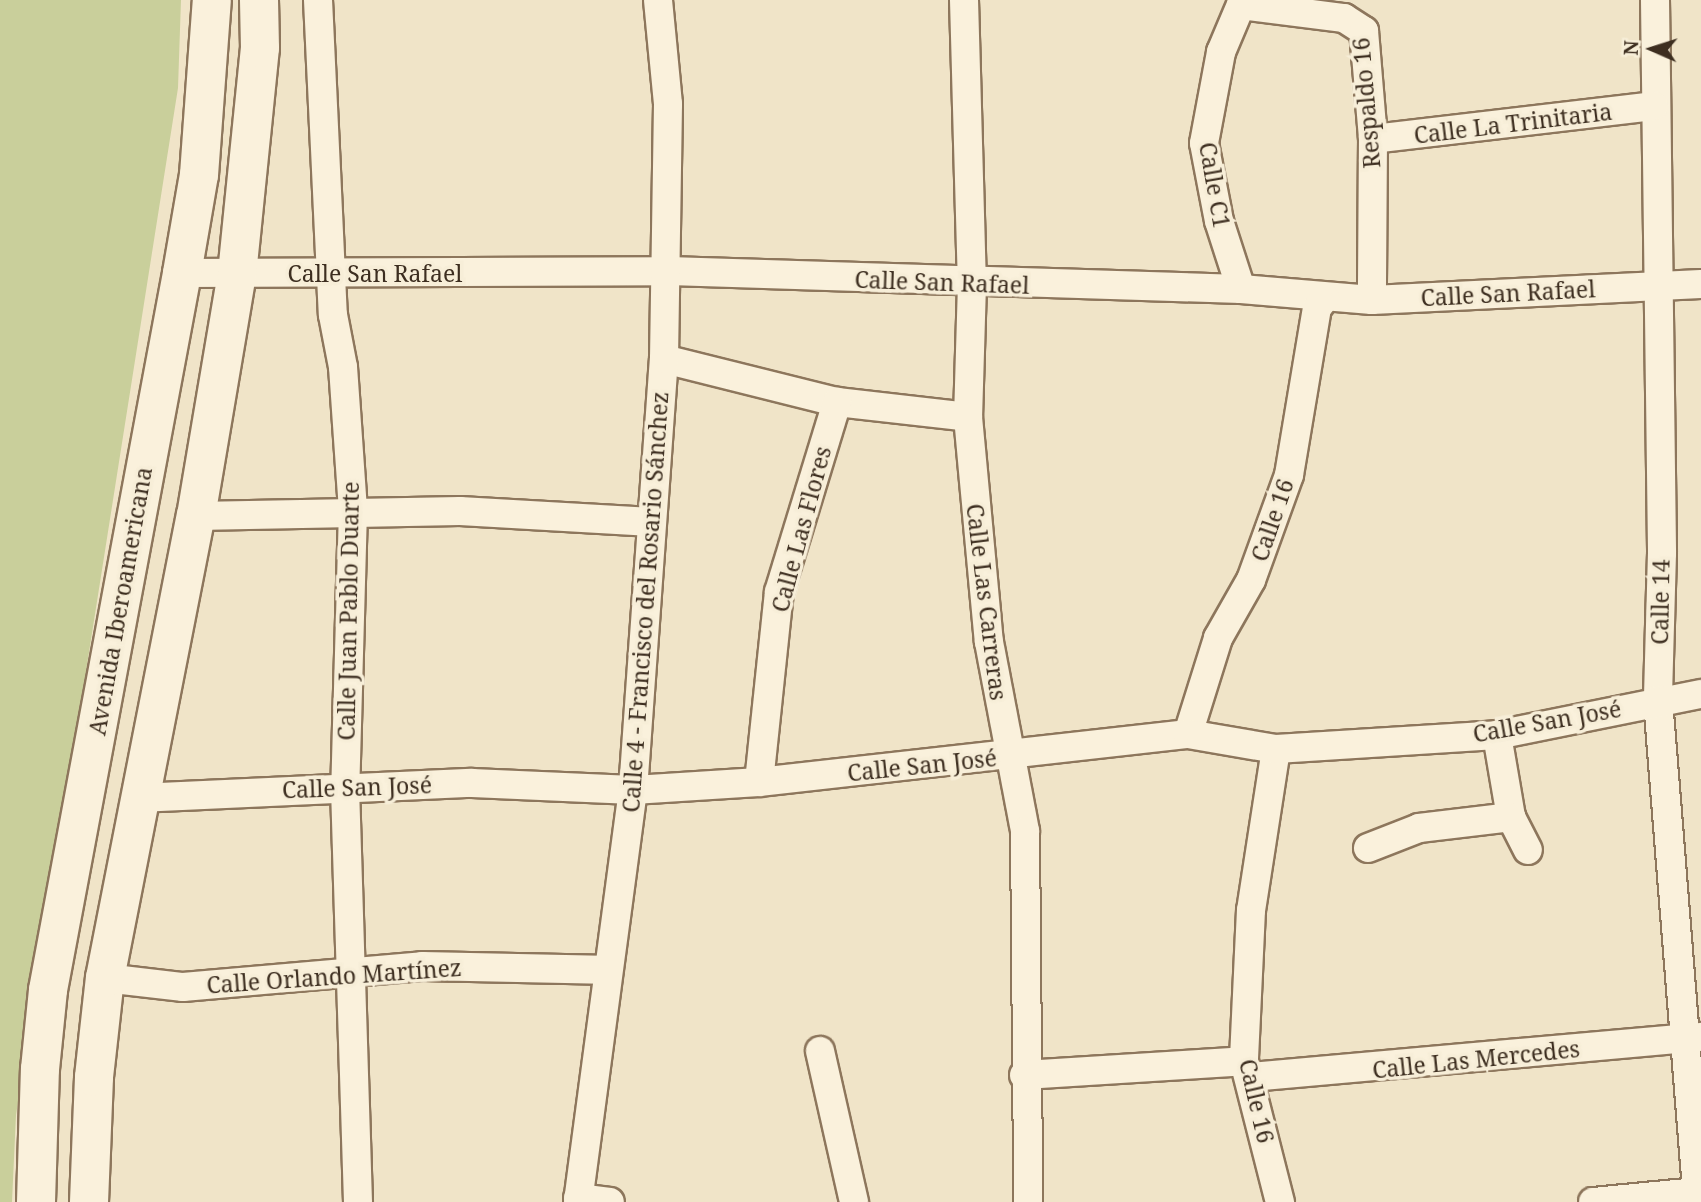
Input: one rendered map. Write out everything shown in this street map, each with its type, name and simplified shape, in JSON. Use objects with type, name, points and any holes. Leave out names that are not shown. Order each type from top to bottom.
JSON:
[{"type":"street","name":"Avenida Iberoamericana","points":[[36,1202],[40,1069],[47,990],[199,175],[212,0]]},
{"type":"street","points":[[89,1202],[94,1077],[105,978],[138,798],[196,516],[237,274],[260,48],[259,0]]},
{"type":"street","name":"Calle Juan Pablo Duarte","points":[[318,0],[331,273],[343,367],[353,510],[345,788],[358,1202]]},
{"type":"street","name":"Calle 4 - Francisco del Rosario Sánchez","points":[[578,1200],[606,970],[633,790],[664,359],[668,104],[658,0]]},
{"type":"street","name":"Calle Las Carreras","points":[[964,0],[972,284],[968,417],[989,642],[1008,756],[1025,831],[1024,1075],[1028,1202]]},
{"type":"street","name":"Calle 14","points":[[1655,0],[1654,106],[1662,553],[1658,700],[1693,1038],[1697,1197]]},
{"type":"street","name":"Respaldo 16","points":[[1242,2],[1344,18],[1364,30],[1373,139],[1372,300]]},
{"type":"street","name":"Calle C1","points":[[1241,289],[1219,221],[1204,144],[1221,52],[1242,2]]},
{"type":"street","name":"Calle La Trinitaria","points":[[1373,139],[1654,106]]},
{"type":"street","name":"Calle San Rafael","points":[[182,273],[667,271],[972,284],[1241,289],[1372,300],[1701,284]]},
{"type":"street","name":"Calle 16","points":[[1188,734],[1218,638],[1251,580],[1289,475],[1317,308],[1325,298]]},
{"type":"street","points":[[664,359],[837,402],[968,417]]},
{"type":"street","name":"Calle Las Flores","points":[[759,782],[779,592],[837,402]]},
{"type":"street","points":[[196,516],[353,510],[460,511],[652,522]]},
{"type":"street","name":"Calle San José","points":[[138,798],[472,783],[633,790],[759,782],[1188,734],[1276,749],[1497,735],[1658,700],[1701,694]]},
{"type":"street","points":[[1497,735],[1511,817],[1528,849]]},
{"type":"street","name":"Calle 16","points":[[1276,749],[1251,910],[1248,1069],[1279,1202]]},
{"type":"street","points":[[1368,848],[1419,828],[1511,817]]},
{"type":"street","name":"Calle Orlando Martínez","points":[[105,978],[183,987],[422,966],[606,970]]},
{"type":"street","name":"Calle Las Mercedes","points":[[1024,1075],[1248,1069],[1693,1038]]},
{"type":"street","points":[[820,1051],[854,1202]]},
{"type":"street","points":[[1593,1202],[1697,1197]]},
{"type":"street","points":[[578,1200],[610,1202]]},
{"type":"green space","points":[[0,0],[181,0],[178,88],[16,1115],[12,1202],[0,1202]]}]
